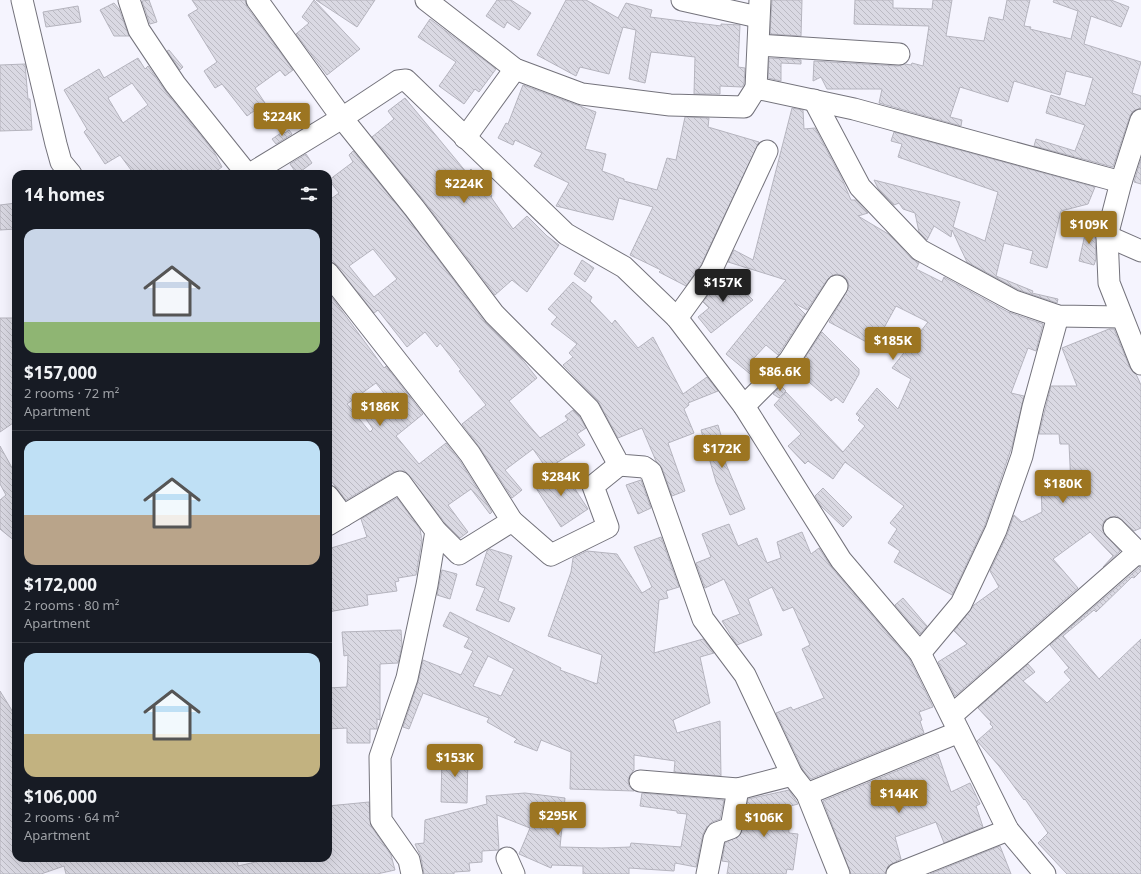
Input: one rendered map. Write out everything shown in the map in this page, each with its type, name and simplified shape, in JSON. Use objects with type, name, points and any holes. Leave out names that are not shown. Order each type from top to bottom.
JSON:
[{"type":"street","points":[[22,0],[56,144],[61,162],[68,170]]},
{"type":"street","points":[[129,0],[138,30],[176,84],[245,170]]},
{"type":"street","points":[[257,0],[342,118],[415,209],[494,314],[589,410],[619,465]]},
{"type":"street","points":[[426,0],[515,70],[582,94],[670,105],[744,106],[756,88],[759,45],[759,9],[682,0]]},
{"type":"street","points":[[759,45],[898,54]]},
{"type":"street","points":[[465,138],[515,70]]},
{"type":"street","points":[[255,170],[342,118],[398,81],[406,80],[566,234],[624,266],[677,318],[744,406],[841,560],[920,652],[1008,830],[1045,874]]},
{"type":"street","points":[[756,88],[814,100],[1120,182]]},
{"type":"street","points":[[814,100],[860,187],[920,250],[1014,301],[1058,316],[1130,326]]},
{"type":"street","points":[[1141,120],[1120,182],[1107,236],[1109,284],[1130,326],[1141,364]]},
{"type":"street","points":[[677,318],[711,271],[767,151]]},
{"type":"street","points":[[1107,236],[1141,251]]},
{"type":"street","points":[[332,278],[470,454],[512,522],[551,555],[608,527],[593,486],[619,465],[644,467],[651,472],[704,619],[745,675],[792,775],[807,794],[839,874]]},
{"type":"street","points":[[744,406],[789,361],[837,286]]},
{"type":"street","points":[[920,652],[961,604],[996,530],[1022,456],[1033,407],[1058,316]]},
{"type":"street","points":[[332,508],[336,520],[400,482],[436,531],[459,554],[512,522]]},
{"type":"street","points":[[807,794],[955,724],[1140,554],[1114,528]]},
{"type":"street","points":[[412,874],[409,860],[381,820],[380,757],[407,678],[427,585],[436,531]]},
{"type":"street","points":[[640,781],[738,789],[792,775]]},
{"type":"street","points":[[707,874],[714,839],[717,833],[731,828],[738,789]]},
{"type":"street","points":[[897,874],[1008,830]]},
{"type":"building","points":[[149,0],[157,22],[150,24],[142,1]]},
{"type":"building","points":[[192,0],[245,0],[247,7],[293,70],[285,76],[280,70],[255,88],[265,103],[247,116],[222,84],[215,88],[204,71],[217,62],[188,15],[198,9]]},
{"type":"building","points":[[314,0],[360,49],[327,75],[296,34],[309,23],[302,17]]},
{"type":"building","points":[[316,0],[375,0],[357,27]]},
{"type":"building","points":[[497,0],[511,0],[531,13],[519,30],[507,22],[504,28],[486,16]]},
{"type":"building","points":[[566,0],[586,0],[618,18],[626,3],[652,10],[650,17],[721,26],[721,24],[740,25],[738,67],[745,68],[744,84],[742,87],[720,86],[720,94],[694,94],[695,57],[651,52],[645,83],[629,79],[636,30],[623,27],[609,74],[580,67],[576,76],[537,55]]},
{"type":"building","points":[[772,0],[802,0],[801,36],[770,34]]},
{"type":"building","points":[[855,0],[893,0],[893,8],[932,9],[933,0],[952,0],[946,36],[984,41],[989,17],[1003,20],[1007,0],[1030,0],[1024,26],[1031,27],[1030,29],[1071,39],[1078,11],[1053,2],[1054,0],[1111,0],[1129,7],[1121,27],[1091,16],[1084,44],[1141,62],[1132,93],[1141,96],[1141,108],[1133,111],[1130,116],[1113,167],[1034,146],[1036,139],[1075,151],[1085,125],[1046,113],[1051,95],[1085,106],[1093,78],[1066,71],[1060,95],[1014,81],[1008,102],[960,87],[950,117],[962,120],[961,126],[879,103],[882,89],[827,89],[821,77],[813,81],[814,61],[898,66],[905,64],[911,65],[912,63],[923,66],[929,26],[854,24]]},
{"type":"building","points":[[114,3],[119,9],[129,36],[114,36],[100,10]]},
{"type":"building","points":[[78,6],[81,22],[46,27],[43,12]]},
{"type":"building","points":[[430,19],[496,69],[479,92],[475,89],[464,104],[439,86],[456,62],[418,37]]},
{"type":"building","points":[[169,50],[183,67],[180,70],[167,51]]},
{"type":"building","points":[[138,58],[145,69],[148,66],[166,92],[214,152],[222,167],[218,170],[131,170],[120,155],[105,164],[84,132],[87,129],[64,90],[99,69],[104,78]],"holes":[[[132,83],[148,105],[123,123],[108,98]]]},
{"type":"building","points":[[769,58],[801,60],[801,64],[781,63],[781,81],[768,78]]},
{"type":"building","points":[[25,64],[28,99],[30,99],[32,130],[0,131],[0,65]]},
{"type":"building","points":[[523,85],[596,112],[585,149],[606,154],[602,171],[624,179],[624,181],[657,190],[667,158],[676,160],[685,117],[709,118],[708,127],[759,142],[701,265],[686,286],[659,272],[661,270],[630,255],[653,207],[619,198],[613,220],[556,206],[569,183],[534,166],[542,153],[515,140],[513,145],[498,138],[506,123],[508,124]]},
{"type":"building","points":[[405,98],[467,173],[471,169],[492,196],[491,197],[513,229],[527,216],[547,236],[559,245],[527,292],[512,280],[495,295],[424,201],[372,137],[394,119],[388,111]]},
{"type":"building","points":[[792,108],[803,110],[804,129],[815,128],[842,179],[851,200],[856,200],[868,213],[858,216],[890,235],[911,258],[919,263],[916,269],[942,282],[944,277],[1008,312],[1043,324],[1036,351],[1028,348],[1011,393],[1024,396],[1012,446],[985,525],[952,595],[894,562],[900,551],[888,543],[897,529],[890,523],[904,506],[845,462],[833,479],[808,461],[805,464],[788,446],[801,434],[774,405],[786,392],[843,452],[865,426],[858,420],[860,418],[856,414],[877,388],[898,409],[911,379],[892,368],[928,322],[896,306],[874,346],[829,322],[849,287],[848,281],[844,276],[837,274],[831,276],[827,280],[807,310],[794,303],[805,314],[778,355],[766,345],[754,358],[764,369],[755,378],[726,354],[786,280],[728,262],[734,250],[753,260]]},
{"type":"building","points":[[289,130],[292,134],[276,144],[272,139],[284,131],[285,133]]},
{"type":"building","points":[[894,132],[1095,187],[1088,204],[1061,211],[1047,268],[1030,263],[1033,251],[1004,243],[996,276],[1033,291],[1032,293],[1058,299],[1057,303],[1019,290],[967,262],[952,230],[951,237],[934,226],[927,240],[919,232],[915,213],[903,209],[899,203],[894,205],[879,190],[874,180],[960,202],[953,227],[985,241],[998,192],[898,157],[902,144],[891,141]]},
{"type":"building","points":[[353,151],[406,216],[484,321],[521,358],[537,378],[509,401],[540,438],[568,420],[565,416],[573,410],[579,416],[586,428],[577,434],[585,445],[547,469],[533,449],[505,470],[522,490],[512,498],[480,448],[462,424],[486,405],[459,371],[461,370],[440,343],[437,347],[425,332],[407,347],[378,310],[374,313],[337,266],[332,263],[332,198],[339,193],[332,184],[332,178],[353,162],[349,155]],"holes":[[[373,249],[397,279],[374,297],[349,266]]]},
{"type":"building","points":[[306,154],[312,163],[302,170],[294,170],[290,164]]},
{"type":"building","points":[[1141,159],[1141,184],[1134,182]]},
{"type":"building","points":[[12,204],[12,229],[0,230],[0,205]]},
{"type":"building","points":[[1088,221],[1098,223],[1095,236],[1096,259],[1094,265],[1079,261]]},
{"type":"building","points":[[582,260],[594,268],[585,282],[574,274]]},
{"type":"building","points":[[724,272],[753,300],[711,333],[698,317],[709,308],[703,302]]},
{"type":"building","points":[[573,282],[592,297],[590,301],[612,324],[615,320],[638,348],[653,337],[683,394],[707,377],[718,391],[688,403],[689,405],[684,409],[694,433],[668,443],[685,491],[672,496],[662,468],[656,461],[642,428],[618,438],[598,401],[563,365],[573,357],[569,353],[577,344],[551,324],[557,317],[548,309]]},
{"type":"building","points":[[332,297],[384,368],[386,366],[423,414],[396,436],[419,464],[446,443],[460,461],[492,512],[490,514],[471,489],[448,505],[468,532],[460,538],[445,523],[405,471],[394,472],[346,500],[332,482]],"holes":[[[376,383],[397,410],[383,421],[376,411],[366,419],[373,429],[370,432],[347,404]]]},
{"type":"building","points":[[0,318],[12,318],[12,424],[0,432]]},
{"type":"building","points":[[1109,329],[1114,329],[1130,368],[1136,374],[1141,385],[1141,528],[1134,531],[1117,516],[1105,520],[1102,525],[1103,531],[1120,551],[1103,567],[1113,556],[1090,532],[1053,559],[1078,588],[955,696],[938,662],[967,644],[954,631],[974,605],[999,587],[990,571],[1007,535],[1014,515],[1022,522],[1042,512],[1041,487],[1071,485],[1069,444],[1060,444],[1059,434],[1039,434],[1051,386],[1077,386],[1062,348]]},
{"type":"building","points":[[822,332],[859,369],[859,374],[843,403],[836,397],[831,401],[796,371]]},
{"type":"building","points":[[781,386],[786,391],[779,398],[773,394]]},
{"type":"building","points":[[718,425],[727,456],[723,457],[745,509],[730,515],[716,482],[701,430]]},
{"type":"building","points":[[0,446],[12,468],[12,539],[0,529],[0,500],[6,495],[0,484]]},
{"type":"building","points":[[560,466],[588,509],[561,527],[534,485]]},
{"type":"building","points":[[641,480],[651,508],[638,514],[626,485]]},
{"type":"building","points":[[823,488],[852,517],[843,527],[821,506],[815,496]]},
{"type":"building","points":[[397,498],[420,529],[422,540],[416,575],[398,578],[399,581],[395,582],[397,591],[367,595],[368,605],[332,611],[332,548],[367,537],[361,519]]},
{"type":"building","points":[[729,524],[738,546],[757,538],[767,563],[781,558],[777,542],[802,532],[811,554],[819,548],[832,568],[910,660],[933,707],[919,712],[924,733],[811,779],[803,770],[776,713],[791,707],[793,710],[824,698],[802,649],[810,645],[793,607],[783,611],[772,587],[748,599],[762,635],[737,645],[722,621],[740,614],[724,579],[705,588],[696,563],[711,557],[702,534]]},
{"type":"building","points":[[661,537],[679,587],[666,591],[668,598],[659,600],[654,653],[703,639],[714,653],[700,657],[710,703],[673,720],[677,733],[720,721],[721,776],[674,772],[675,761],[634,755],[634,770],[628,780],[629,786],[634,791],[570,789],[571,752],[541,740],[537,751],[514,742],[517,739],[487,722],[489,718],[423,693],[409,729],[403,727],[418,682],[423,660],[461,675],[473,651],[464,647],[469,638],[443,626],[450,612],[561,668],[560,670],[597,684],[602,655],[548,636],[571,572],[573,558],[587,551],[617,554],[642,593],[652,587],[634,547]],"holes":[[[488,656],[514,669],[501,696],[473,686]]]},
{"type":"building","points":[[490,549],[512,556],[498,601],[515,608],[509,622],[476,610],[485,588],[476,585],[487,551]]},
{"type":"building","points":[[1140,567],[1141,571],[1134,578],[1132,577],[1096,612],[1094,610],[1063,636],[1099,679],[1141,639],[1141,874],[1067,874],[1038,843],[1048,833],[1025,799],[1024,800],[999,766],[977,741],[993,727],[990,724],[991,722],[978,708],[1028,664],[1035,672],[1023,681],[1047,703],[1071,680],[1064,672],[1069,668],[1050,645]]},
{"type":"building","points":[[442,570],[457,574],[450,599],[437,595]]},
{"type":"building","points":[[903,598],[927,626],[920,634],[895,605]]},
{"type":"building","points":[[401,630],[402,646],[398,663],[380,664],[380,720],[377,719],[377,729],[370,729],[370,743],[347,743],[347,728],[332,729],[332,688],[347,687],[348,655],[344,656],[342,632]]},
{"type":"building","points":[[0,691],[12,710],[12,862],[238,862],[238,866],[256,862],[332,862],[332,806],[369,802],[371,826],[391,855],[395,870],[377,874],[66,874],[64,866],[41,874],[0,874]]},
{"type":"building","points":[[442,754],[468,754],[467,803],[441,802]]},
{"type":"building","points":[[938,754],[951,792],[970,783],[980,804],[976,806],[983,827],[944,843],[936,822],[895,837],[901,859],[888,866],[885,874],[851,874],[823,801]]},
{"type":"building","points":[[789,790],[798,804],[787,807],[789,833],[798,834],[793,870],[787,869],[786,874],[727,874],[729,862],[722,861],[725,843],[740,835],[748,799]]},
{"type":"building","points":[[525,793],[565,798],[560,847],[630,847],[631,843],[681,847],[687,814],[677,813],[677,811],[640,806],[642,793],[724,800],[720,819],[712,822],[703,834],[696,867],[675,863],[674,871],[629,868],[629,874],[583,874],[583,866],[552,865],[551,868],[519,854],[530,828],[497,815],[499,850],[482,851],[482,862],[469,863],[470,871],[454,872],[454,874],[424,874],[421,857],[415,844],[424,843],[425,820],[487,804],[486,796]]},
{"type":"building","points":[[1000,846],[1011,874],[930,874]]}]
